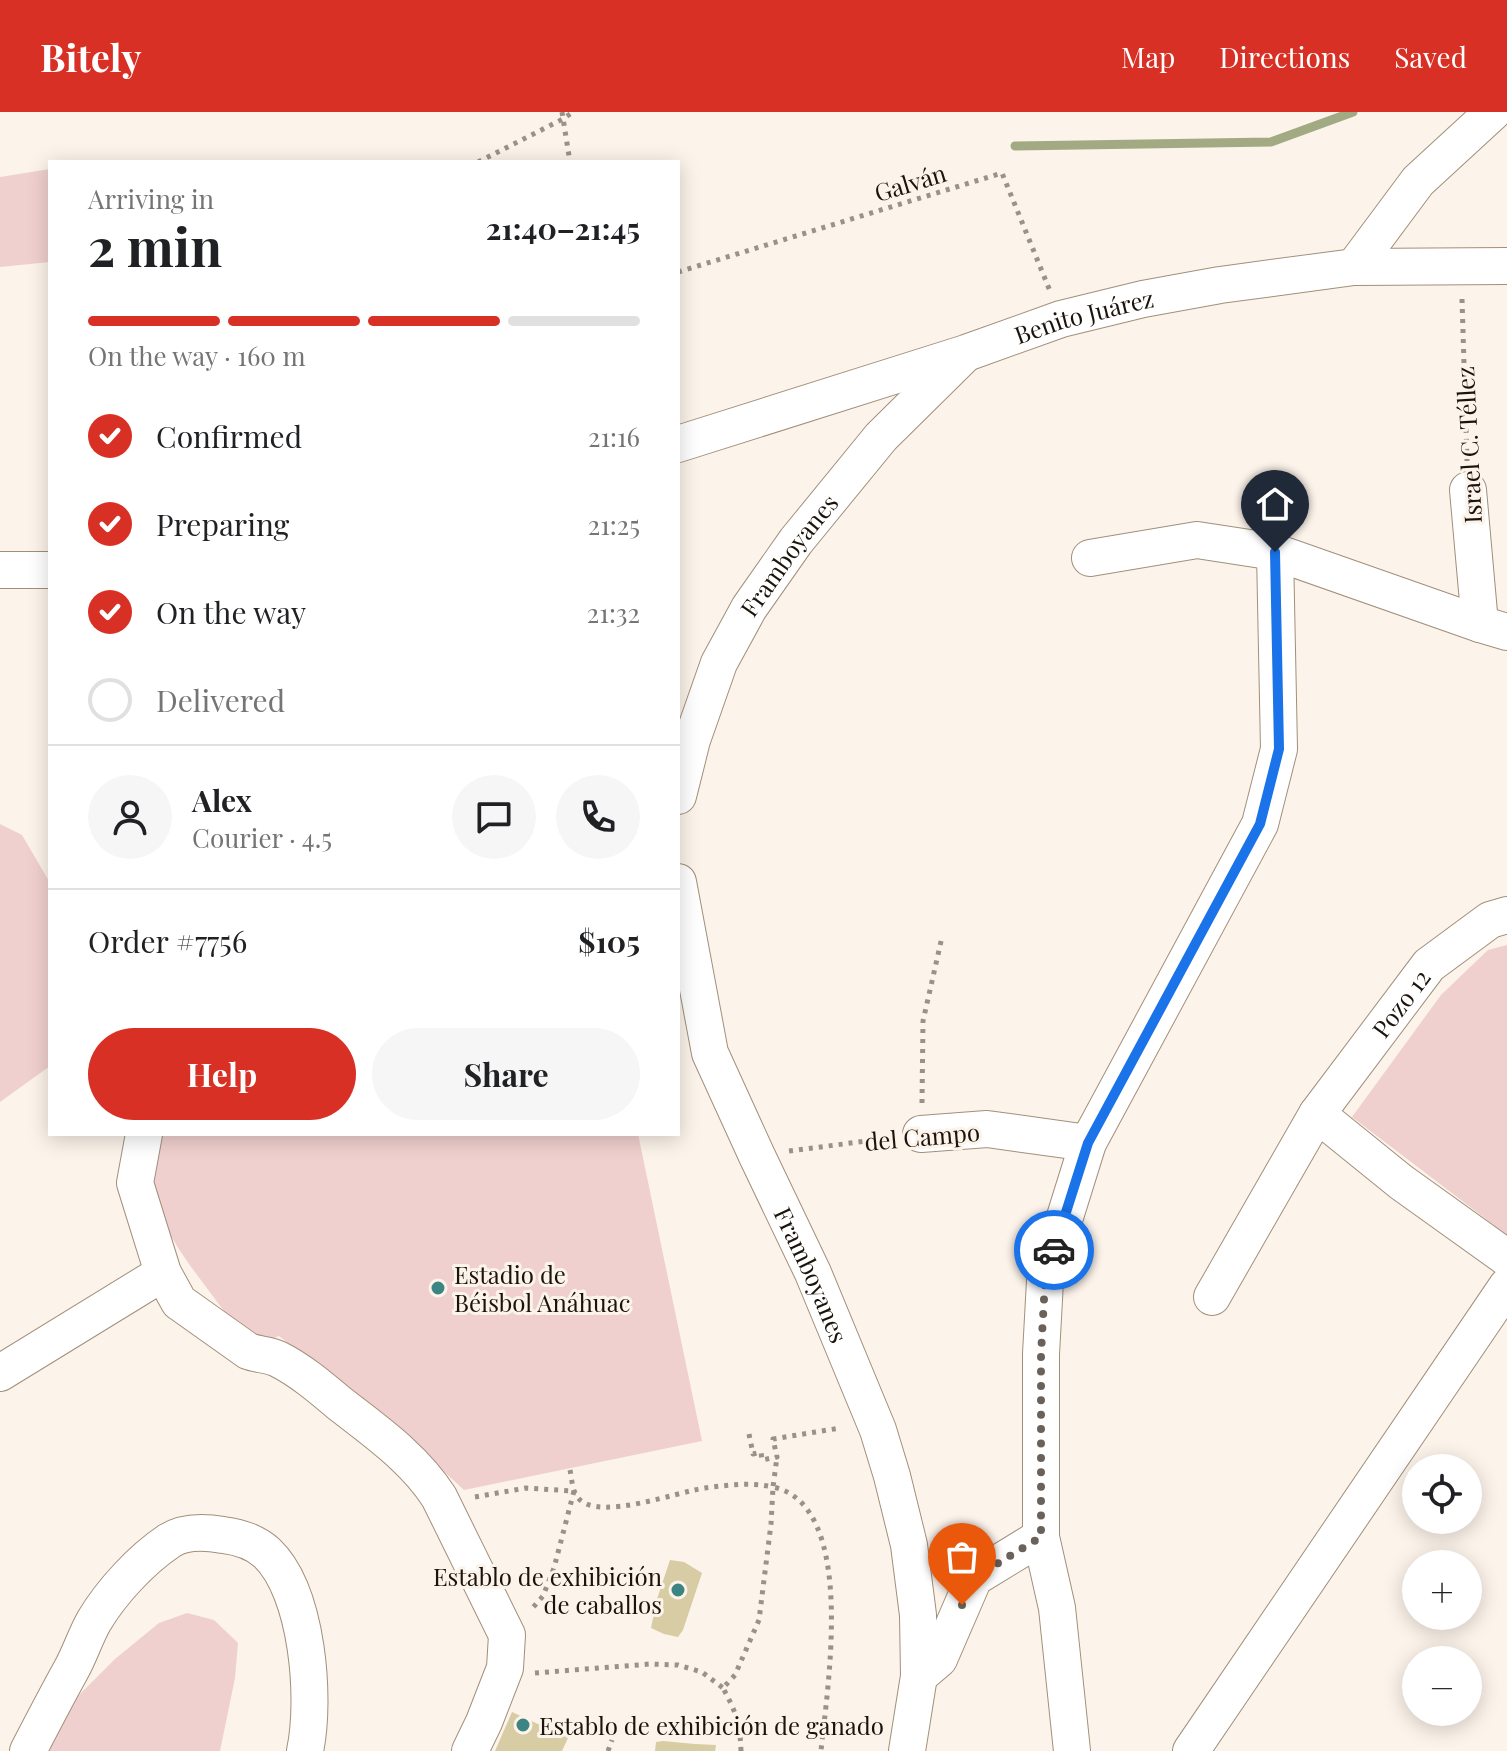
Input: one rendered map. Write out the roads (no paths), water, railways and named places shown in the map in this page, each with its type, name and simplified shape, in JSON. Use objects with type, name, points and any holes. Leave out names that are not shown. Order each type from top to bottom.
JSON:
[{"type":"street","points":[[1354,267],[1418,181],[1493,112]]},
{"type":"street","name":"Benito Juárez","points":[[680,443],[966,353],[1061,319],[1143,299],[1354,267],[1507,266]]},
{"type":"street","name":"Framboyanes","points":[[680,788],[692,740],[719,663],[749,608],[796,541],[881,437],[966,353]]},
{"type":"street","name":"Israel C. Téllez","points":[[1468,490],[1493,628]]},
{"type":"street","points":[[1090,558],[1197,540],[1275,552],[1493,628]]},
{"type":"street","points":[[1072,1751],[1057,1608],[1041,1537],[1041,1354],[1045,1281],[1088,1143],[1260,824],[1279,749],[1275,552]]},
{"type":"street","points":[[0,570],[48,570]]},
{"type":"street","name":"Framboyanes","points":[[680,893],[710,1053],[813,1273],[883,1445],[909,1545],[918,1615],[919,1676],[907,1751]]},
{"type":"street","name":"Pozo 12","points":[[1212,1297],[1317,1114],[1429,965],[1490,920],[1507,915]]},
{"type":"street","points":[[1317,1114],[1401,1182],[1507,1258]]},
{"type":"street","name":"del Campo","points":[[921,1134],[987,1129],[1088,1143]]},
{"type":"street","points":[[144,1136],[135,1183],[163,1273],[179,1302],[248,1351],[271,1356],[318,1386],[383,1435],[427,1477],[439,1497],[506,1652],[484,1722],[470,1751]]},
{"type":"street","points":[[0,1373],[163,1273]]},
{"type":"street","points":[[1191,1751],[1505,1291]]},
{"type":"street","points":[[28,1751],[95,1620],[118,1586],[172,1539],[193,1533],[213,1533],[252,1542],[267,1553],[288,1582],[295,1596],[310,1678],[305,1751]]},
{"type":"street","points":[[919,1676],[939,1659],[974,1578],[1041,1537]]},
{"type":"waterway","points":[[1015,146],[1271,142],[1353,112]]},
{"type":"place","name":"Estadio de Béisbol Anáhuac","points":[[438,1288]]},
{"type":"place","name":"Establo de exhibición de caballos","points":[[678,1590]]},
{"type":"place","name":"Establo de exhibición de ganado","points":[[523,1725]]}]
